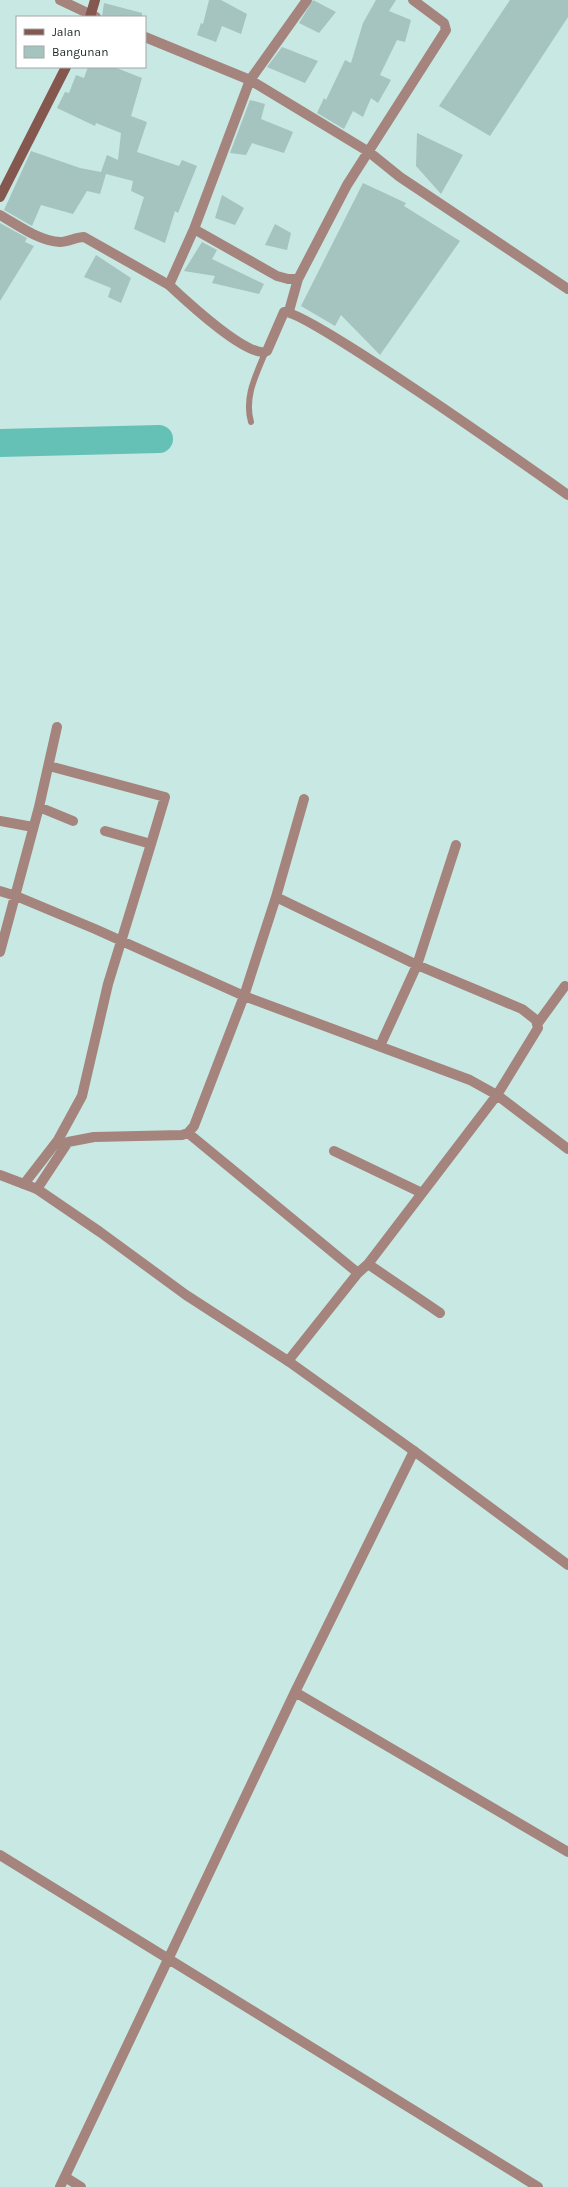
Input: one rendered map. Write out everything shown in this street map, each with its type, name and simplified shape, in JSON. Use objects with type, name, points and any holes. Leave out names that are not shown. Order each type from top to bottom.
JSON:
[{"type":"main road","points":[[92,16],[95,0]]},
{"type":"main road","points":[[0,197],[65,68]]},
{"type":"street","points":[[60,0],[92,16]]},
{"type":"street","points":[[169,285],[194,229],[250,80],[307,0]]},
{"type":"street","points":[[289,311],[298,279],[347,185],[446,30],[444,23],[413,0]]},
{"type":"street","points":[[146,37],[250,80],[369,152],[406,181],[568,289]]},
{"type":"street","points":[[0,215],[36,235],[51,240],[66,242],[84,237],[169,285],[197,312],[244,345],[259,352],[265,353],[269,347],[280,317],[284,312],[289,311],[311,322],[381,367],[568,495]]},
{"type":"street","points":[[194,229],[277,276],[288,279],[298,279]]},
{"type":"street","points":[[0,952],[39,807],[57,727]]},
{"type":"street","points":[[24,1184],[58,1140],[82,1096],[120,940],[165,797],[49,766]]},
{"type":"street","points":[[188,1133],[200,1114],[244,996],[276,897],[304,799]]},
{"type":"street","points":[[39,807],[73,820]]},
{"type":"street","points":[[0,821],[33,827]]},
{"type":"street","points":[[105,831],[151,844]]},
{"type":"street","points":[[380,1046],[417,965],[456,845]]},
{"type":"street","points":[[0,891],[16,896],[120,940],[244,996],[470,1080],[497,1095],[568,1149]]},
{"type":"street","points":[[276,897],[417,965],[522,1009],[538,1023]]},
{"type":"street","points":[[288,1361],[358,1273],[368,1264],[497,1095],[538,1031],[538,1023],[565,986]]},
{"type":"street","points":[[37,1189],[68,1142],[94,1137],[188,1133],[358,1273]]},
{"type":"street","points":[[334,1151],[422,1193]]},
{"type":"street","points":[[0,1175],[37,1189],[100,1232],[186,1295],[288,1361],[414,1450],[568,1565]]},
{"type":"street","points":[[368,1264],[440,1313]]},
{"type":"street","points":[[60,2187],[295,1692],[414,1450]]},
{"type":"street","points":[[295,1692],[568,1852]]},
{"type":"street","points":[[0,1855],[538,2187]]},
{"type":"street","points":[[65,2177],[81,2187]]},
{"type":"lane","points":[[251,422],[248,413],[250,388],[265,353]]},
{"type":"building","points":[[209,0],[221,0],[247,14],[241,34],[222,26],[216,42],[197,35],[201,23],[203,24]]},
{"type":"building","points":[[313,0],[336,12],[319,33],[299,23]]},
{"type":"building","points":[[376,0],[396,0],[389,11],[411,20],[405,42],[397,40],[380,75],[391,80],[378,103],[371,98],[363,117],[353,111],[344,129],[317,113],[324,98],[326,100],[345,60],[351,63],[363,23]]},
{"type":"building","points":[[510,0],[568,0],[568,17],[490,136],[439,106]]},
{"type":"building","points":[[104,3],[142,13],[142,16],[102,16]]},
{"type":"building","points":[[282,47],[318,61],[305,83],[267,67]]},
{"type":"building","points":[[88,68],[117,68],[142,78],[131,116],[147,122],[137,152],[179,166],[182,160],[197,166],[178,213],[175,211],[165,243],[134,229],[144,197],[131,191],[133,181],[106,174],[100,194],[87,191],[73,214],[41,205],[32,226],[4,210],[31,151],[80,168],[101,172],[107,155],[118,160],[121,133],[96,123],[95,126],[57,108],[65,92],[69,93],[76,75],[84,78]]},
{"type":"building","points":[[250,100],[265,104],[261,119],[293,132],[284,153],[252,143],[246,155],[230,153]]},
{"type":"building","points":[[417,133],[463,155],[441,194],[416,166]]},
{"type":"building","points":[[363,183],[406,203],[404,206],[460,241],[380,355],[341,315],[335,326],[301,306]]},
{"type":"building","points":[[222,195],[244,208],[235,225],[215,218]]},
{"type":"building","points":[[0,223],[27,238],[25,242],[34,246],[0,301]]},
{"type":"building","points":[[275,224],[291,233],[287,250],[265,245]]},
{"type":"building","points":[[202,242],[217,250],[212,259],[264,284],[259,294],[212,283],[215,276],[184,271]]},
{"type":"building","points":[[96,255],[131,278],[121,303],[108,297],[111,288],[84,277]]},
{"type":"waterway","points":[[0,443],[159,439]]}]
